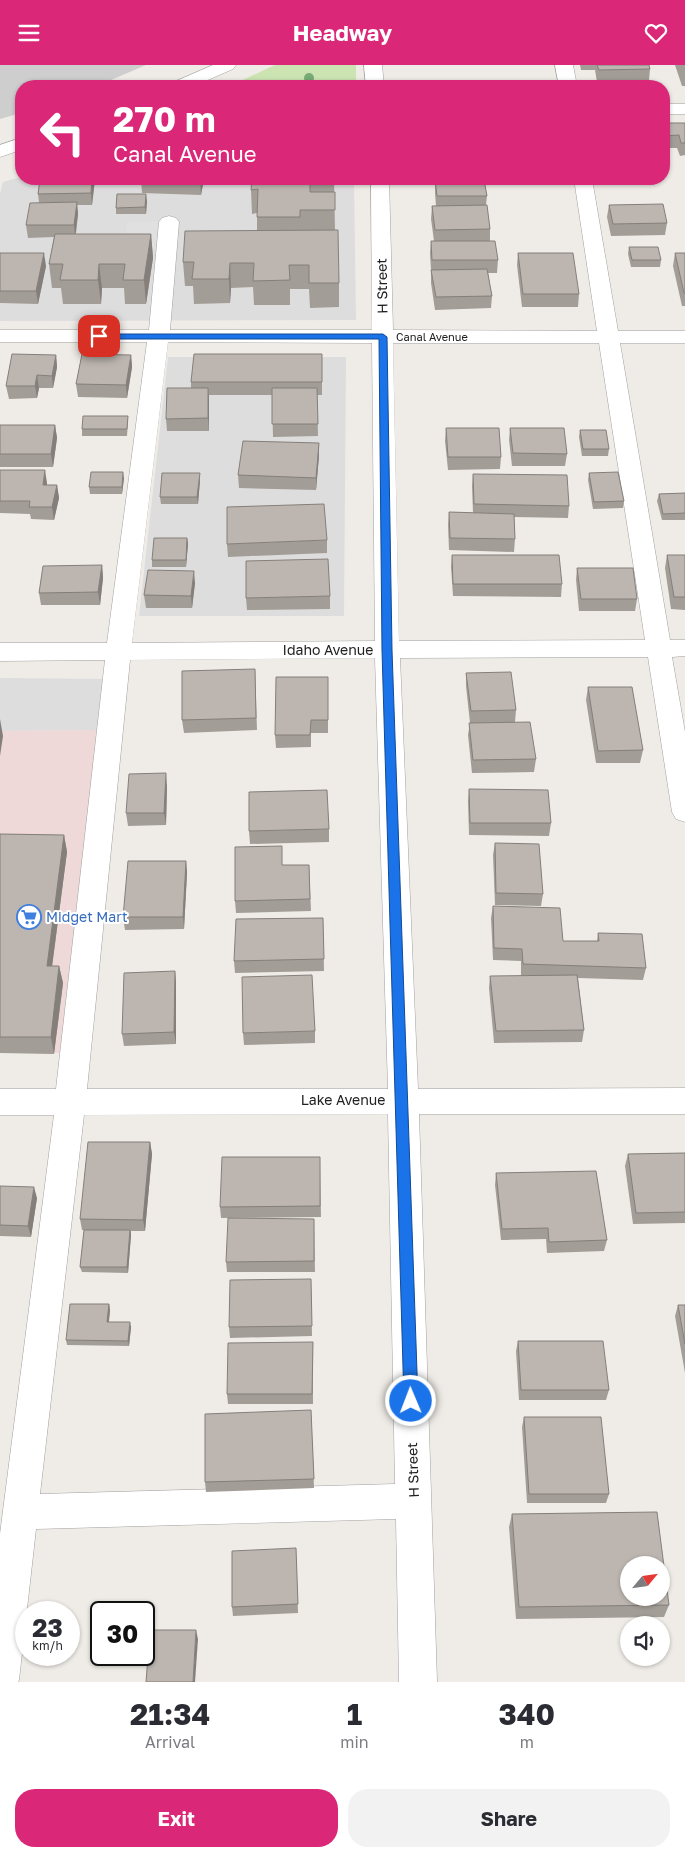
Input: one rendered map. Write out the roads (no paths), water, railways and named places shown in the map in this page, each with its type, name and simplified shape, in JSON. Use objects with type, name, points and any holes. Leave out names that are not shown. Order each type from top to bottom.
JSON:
[{"type":"street","points":[[193,80],[227,65]]},
{"type":"street","points":[[373,65],[375,80]]},
{"type":"street","points":[[564,65],[567,80]]},
{"type":"street","points":[[670,109],[685,109]]},
{"type":"street","points":[[0,151],[15,146]]},
{"type":"street","name":"H Street","points":[[380,185],[387,650],[418,1682]]},
{"type":"street","points":[[584,185],[685,812]]},
{"type":"street","points":[[0,1680],[70,1101],[117,652],[158,336],[169,222]]},
{"type":"street","name":"Canal Avenue","points":[[0,336],[685,337]]},
{"type":"street","name":"Idaho Avenue","points":[[0,652],[685,648]]},
{"type":"street","name":"Lake Avenue","points":[[0,1102],[685,1101]]},
{"type":"street","points":[[21,1512],[414,1501]]},
{"type":"place","name":"Midget Mart","points":[[29,917]]}]
